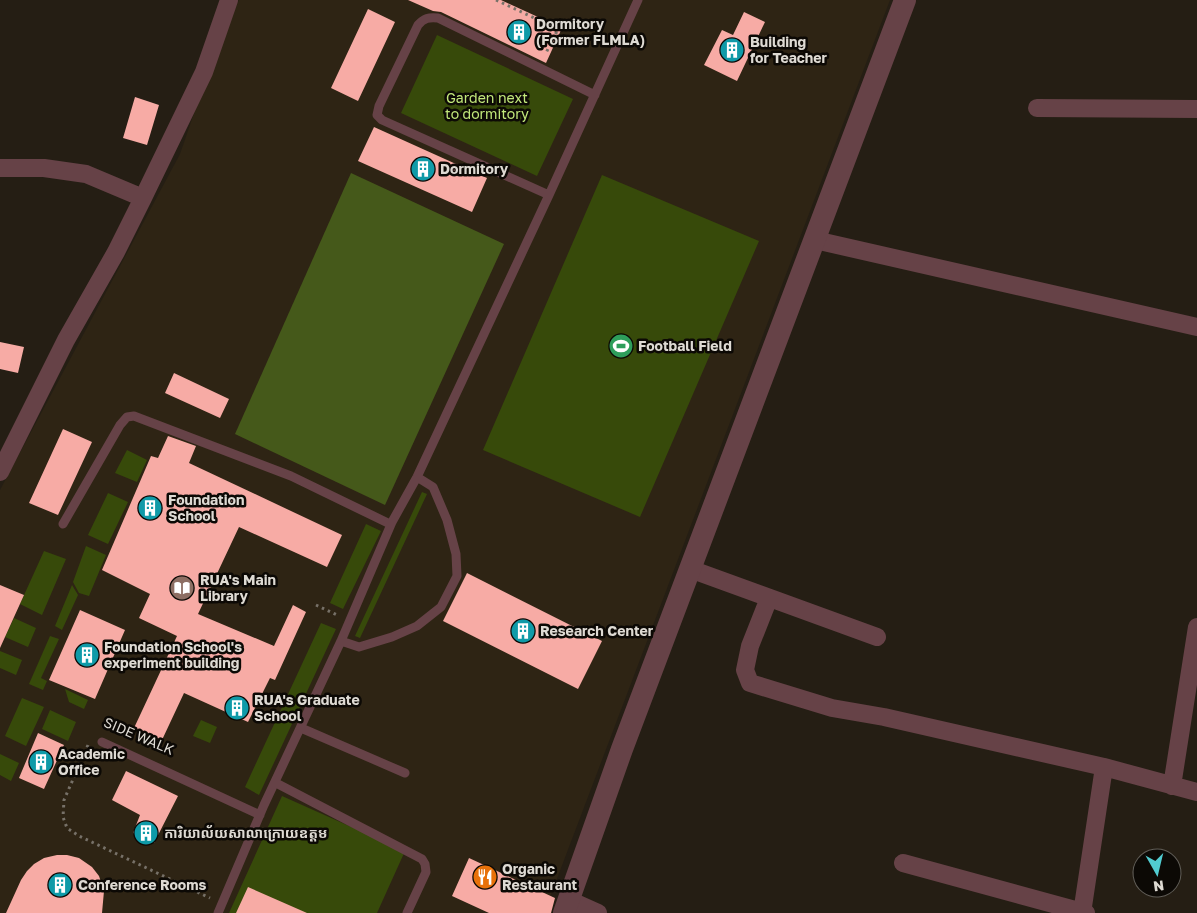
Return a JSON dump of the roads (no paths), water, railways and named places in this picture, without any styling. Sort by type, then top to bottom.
[{"type":"street","points":[[0,472],[66,340],[116,252],[204,72],[228,0]]},
{"type":"street","points":[[598,913],[566,907],[622,749],[905,0]]},
{"type":"street","points":[[1037,108],[1197,109]]},
{"type":"street","points":[[0,168],[44,168],[86,174],[143,198]]},
{"type":"street","points":[[815,240],[1197,327]]},
{"type":"street","points":[[690,569],[877,636]]},
{"type":"street","points":[[770,598],[750,646],[745,670],[750,683],[832,708],[884,717],[1104,767],[1197,792]]},
{"type":"street","points":[[1172,786],[1196,636]]},
{"type":"street","points":[[902,863],[1084,913],[1104,767]]},
{"type":"lane","points":[[218,913],[260,815],[342,641],[390,524],[417,477],[638,0]]},
{"type":"lane","points":[[549,195],[382,120],[377,115],[379,106],[418,25],[429,17],[438,18],[595,95]]},
{"type":"lane","points":[[63,524],[123,421],[127,417],[134,416],[292,476],[390,524]]},
{"type":"lane","points":[[342,641],[359,647],[392,637],[418,626],[441,607],[457,576],[456,554],[447,520],[433,487],[417,477]]},
{"type":"lane","points":[[301,728],[406,773]]},
{"type":"lane","points":[[102,742],[260,815]]},
{"type":"lane","points":[[276,783],[422,859],[426,872],[407,913]]},
{"type":"place","name":"Dormitory (Former FLMLA)","points":[[519,32]]},
{"type":"place","name":"Building for Teacher","points":[[732,50]]},
{"type":"place","name":"Dormitory","points":[[423,169]]},
{"type":"place","name":"Football Field","points":[[621,346]]},
{"type":"place","name":"Foundation School","points":[[150,508]]},
{"type":"place","name":"RUA's Main Library","points":[[182,588]]},
{"type":"place","name":"Research Center","points":[[523,631]]},
{"type":"place","name":"Foundation School's experiment building","points":[[87,655]]},
{"type":"place","name":"RUA's Graduate School","points":[[237,708]]},
{"type":"place","name":"Academic Office","points":[[41,762]]},
{"type":"place","name":"ការិយាល័យសាលាក្រោយឧត្តម","points":[[146,833]]},
{"type":"place","name":"Organic Restaurant","points":[[485,877]]},
{"type":"place","name":"Conference Rooms","points":[[60,885]]},
{"type":"park label","name":"Garden next to dormitory","points":[[487,106]]}]
